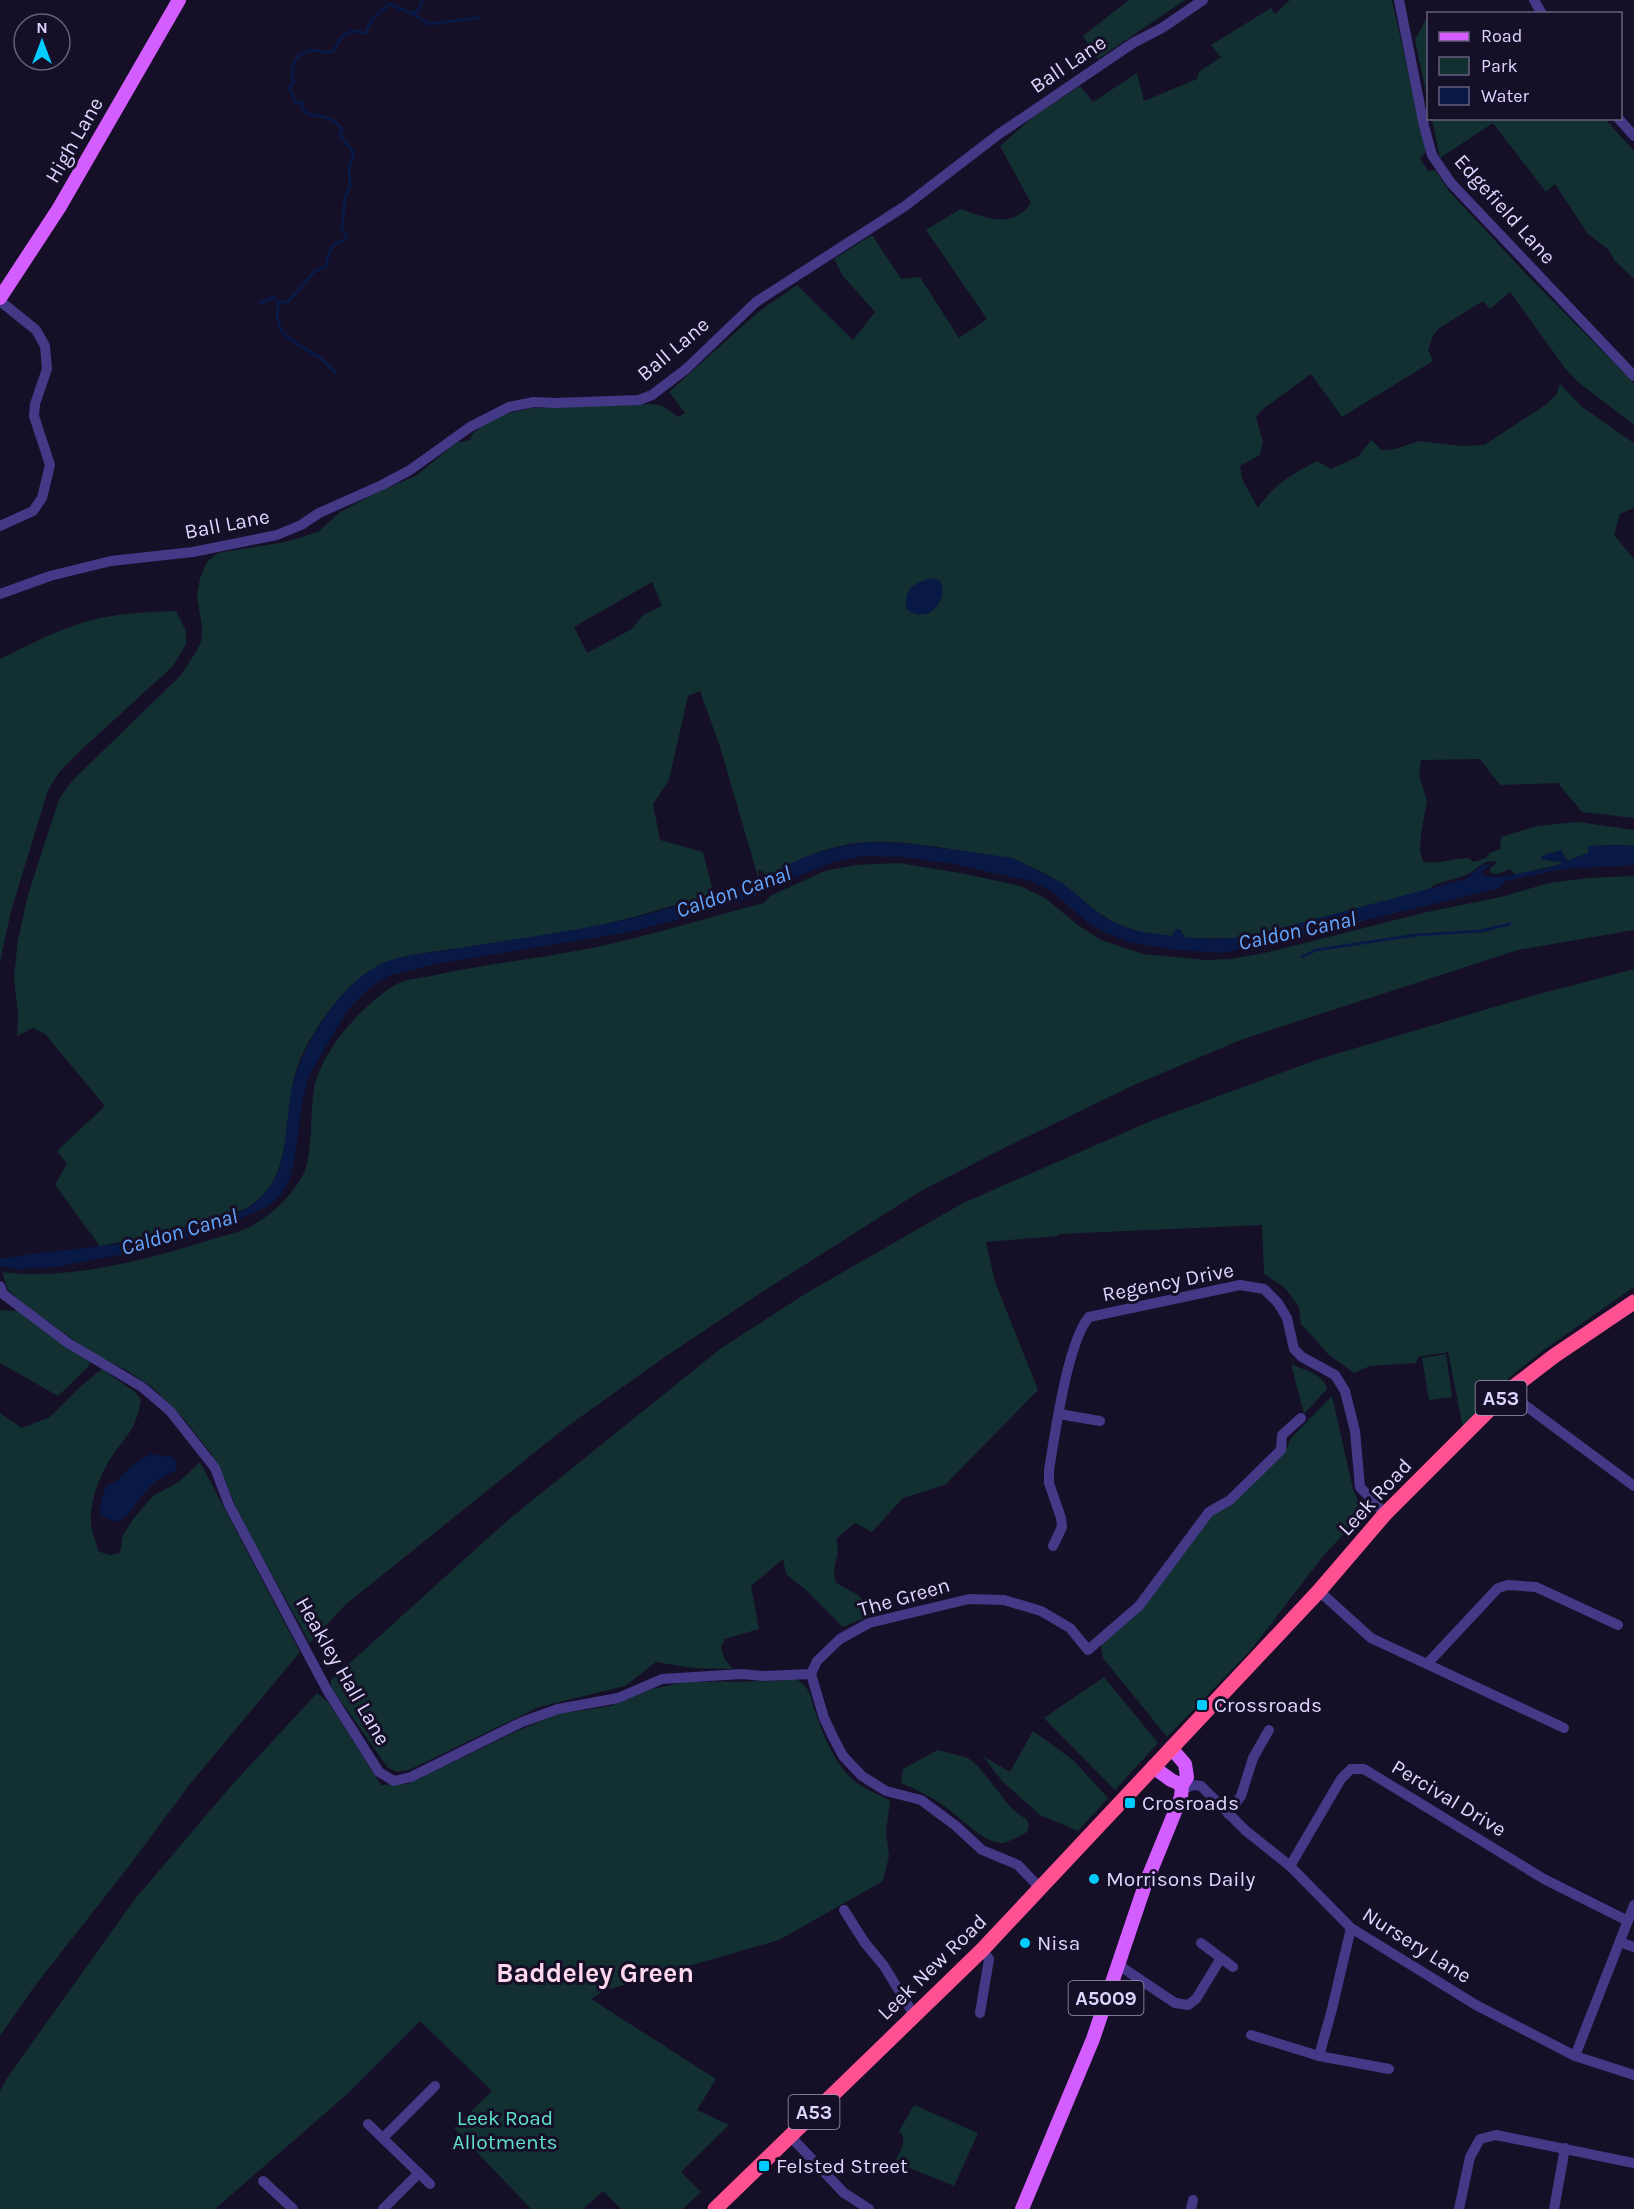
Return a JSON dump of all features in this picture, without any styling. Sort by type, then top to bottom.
[{"type":"highway","name":"Leek Road","points":[[1171,1748],[1319,1591],[1385,1514],[1507,1392],[1554,1356],[1634,1302]]},
{"type":"highway","name":"Leek New Road","points":[[715,2209],[982,1950],[1171,1748]]},
{"type":"main road","name":"High Lane","points":[[0,299],[59,208],[179,0]]},
{"type":"main road","name":"A5009","points":[[1022,2209],[1093,2039],[1145,1885],[1187,1777],[1185,1764],[1171,1748]]},
{"type":"main road","points":[[1153,1767],[1183,1787]]},
{"type":"street","name":"Ball Lane","points":[[0,594],[50,576],[111,561],[193,552],[277,535],[302,525],[330,508],[410,470],[470,426],[509,407],[534,402],[639,400],[651,395],[686,369],[756,302],[900,209],[999,134],[1203,0]]},
{"type":"street","name":"Edgefield Lane","points":[[1399,0],[1432,155],[1451,183],[1634,376]]},
{"type":"street","points":[[1620,120],[1634,136]]},
{"type":"street","points":[[0,299],[36,330],[45,346],[46,369],[34,416],[50,465],[42,498],[33,511],[0,526]]},
{"type":"street","name":"Regency Drive","points":[[1053,1546],[1062,1527],[1059,1510],[1049,1483],[1049,1470],[1066,1379],[1082,1326],[1089,1317],[1240,1285],[1264,1289],[1278,1303],[1287,1318],[1294,1349],[1302,1357],[1335,1374],[1345,1390],[1355,1431],[1360,1487],[1385,1514]]},
{"type":"street","name":"Heakley Hall Lane","points":[[0,1286],[3,1294],[68,1343],[142,1387],[170,1411],[215,1468],[229,1505],[327,1690],[379,1772],[394,1780],[411,1777],[522,1722],[558,1709],[618,1698],[662,1679],[742,1674],[763,1676],[811,1674]]},
{"type":"street","points":[[1507,1392],[1634,1486]]},
{"type":"street","points":[[1059,1414],[1100,1421]]},
{"type":"street","name":"The Green","points":[[811,1674],[817,1661],[840,1639],[869,1623],[969,1599],[1004,1600],[1041,1611],[1070,1628],[1089,1650],[1138,1606],[1209,1512],[1230,1500],[1281,1450],[1282,1435],[1301,1418]]},
{"type":"street","points":[[1427,1664],[1498,1588],[1508,1585],[1536,1587],[1618,1625]]},
{"type":"street","points":[[1319,1591],[1371,1638],[1564,1728]]},
{"type":"street","points":[[811,1674],[824,1718],[833,1737],[843,1756],[862,1776],[886,1791],[921,1800],[956,1826],[982,1850],[1018,1865],[1040,1888]]},
{"type":"street","points":[[1228,1814],[1240,1796],[1253,1758],[1269,1730]]},
{"type":"street","name":"Percival Drive","points":[[1290,1866],[1341,1779],[1351,1769],[1364,1769],[1544,1879],[1628,1922]]},
{"type":"street","name":"Nursery Lane","points":[[1183,1787],[1201,1786],[1245,1830],[1290,1866],[1351,1928],[1461,1997],[1575,2056],[1634,2075]]},
{"type":"street","points":[[1575,2056],[1634,1905]]},
{"type":"street","points":[[851,1913],[865,1943],[884,1966],[914,2015]]},
{"type":"street","points":[[1319,2056],[1351,1928]]},
{"type":"street","points":[[1620,1942],[1634,1947]]},
{"type":"street","points":[[1202,1943],[1233,1967]]},
{"type":"street","points":[[980,2013],[989,1959],[982,1950]]},
{"type":"street","points":[[1117,1964],[1175,2003],[1188,2005],[1196,1999],[1221,1958]]},
{"type":"street","points":[[1251,2036],[1319,2056],[1389,2069]]},
{"type":"street","points":[[383,2138],[435,2086]]},
{"type":"street","points":[[368,2124],[430,2184]]},
{"type":"street","points":[[1459,2209],[1470,2157],[1480,2139],[1496,2135],[1634,2163]]},
{"type":"street","points":[[790,2136],[844,2193],[869,2209]]},
{"type":"street","points":[[1554,2209],[1565,2148]]},
{"type":"street","points":[[383,2209],[419,2173]]},
{"type":"street","points":[[263,2181],[293,2209]]},
{"type":"green space","points":[[1129,0],[1185,0],[1098,59],[1083,36]]},
{"type":"green space","points":[[1290,0],[1392,0],[1426,152],[1420,158],[1428,171],[1435,170],[1449,191],[1529,277],[1634,383],[1634,425],[1578,382],[1565,368],[1510,292],[1490,309],[1483,301],[1438,329],[1428,350],[1433,361],[1342,417],[1311,374],[1263,409],[1256,417],[1263,442],[1260,455],[1240,466],[1242,479],[1258,508],[1277,486],[1291,476],[1317,461],[1331,469],[1359,456],[1371,440],[1382,450],[1395,449],[1419,441],[1461,446],[1484,445],[1544,406],[1556,395],[1560,384],[1582,407],[1634,443],[1634,508],[1620,514],[1614,535],[1634,559],[1634,818],[1582,812],[1558,783],[1500,785],[1480,759],[1421,760],[1419,775],[1427,801],[1421,833],[1420,851],[1423,862],[1468,858],[1474,862],[1500,849],[1501,837],[1537,826],[1578,822],[1634,830],[1634,846],[1589,846],[1588,853],[1567,861],[1566,857],[1544,860],[1561,862],[1561,864],[1516,875],[1510,869],[1497,874],[1491,873],[1490,869],[1497,862],[1488,861],[1468,874],[1431,887],[1429,898],[1235,938],[1178,938],[1136,931],[1112,921],[1054,879],[1022,863],[991,855],[914,844],[871,842],[844,845],[815,853],[788,865],[766,881],[764,872],[758,870],[759,880],[720,747],[700,691],[688,696],[669,780],[653,804],[660,840],[703,852],[714,895],[586,928],[408,956],[372,970],[342,995],[316,1029],[303,1053],[293,1085],[279,1169],[270,1186],[257,1201],[237,1212],[156,1235],[100,1246],[55,1185],[67,1164],[57,1151],[105,1106],[45,1034],[33,1028],[17,1036],[18,1015],[14,978],[18,940],[28,895],[59,799],[72,781],[180,676],[201,642],[202,627],[197,596],[200,578],[207,562],[218,553],[285,542],[318,532],[340,512],[417,475],[456,443],[470,440],[472,434],[495,416],[533,408],[653,404],[663,406],[678,417],[685,413],[669,392],[757,313],[797,285],[853,340],[875,312],[843,276],[834,259],[872,235],[901,279],[920,277],[959,338],[987,319],[926,230],[960,209],[998,220],[1015,217],[1031,203],[1000,146],[1034,116],[1080,86],[1093,102],[1137,73],[1144,101],[1197,79],[1199,72],[1221,57],[1211,45],[1271,8],[1275,14]],"holes":[[[652,582],[662,606],[643,615],[632,629],[587,653],[574,627]]]},
{"type":"green space","points":[[1427,20],[1427,97],[1415,40]]},
{"type":"green space","points":[[1432,120],[1606,120],[1634,151],[1634,279],[1615,261],[1608,249],[1588,234],[1555,184],[1546,192],[1493,123],[1440,158]]},
{"type":"green space","points":[[176,611],[186,631],[186,644],[173,666],[81,750],[60,771],[48,790],[11,911],[0,962],[0,659],[77,624],[121,615]]},
{"type":"green space","points":[[899,863],[1020,886],[1045,898],[1079,926],[1101,940],[1143,954],[1207,960],[1230,959],[1269,952],[1427,912],[1501,897],[1549,883],[1588,878],[1634,876],[1634,930],[1518,950],[1243,1039],[1134,1085],[921,1191],[765,1290],[565,1428],[345,1605],[310,1643],[240,1517],[212,1455],[184,1419],[152,1387],[126,1370],[93,1354],[8,1290],[2,1272],[27,1274],[81,1271],[136,1261],[238,1231],[269,1215],[288,1196],[307,1165],[314,1089],[325,1060],[345,1030],[369,1004],[399,983],[464,969],[615,943],[764,903],[770,896],[825,871],[855,865]]},
{"type":"green space","points":[[1634,969],[1634,1287],[1545,1349],[1511,1376],[1463,1428],[1448,1352],[1418,1357],[1416,1363],[1370,1366],[1354,1373],[1328,1354],[1301,1324],[1299,1307],[1285,1288],[1264,1274],[1262,1225],[1059,1234],[1058,1236],[986,1242],[995,1282],[1038,1390],[945,1485],[903,1498],[872,1532],[855,1523],[836,1539],[838,1551],[834,1571],[836,1583],[860,1596],[870,1616],[843,1627],[807,1591],[786,1574],[783,1559],[751,1586],[759,1629],[725,1639],[721,1647],[724,1658],[733,1669],[693,1668],[656,1662],[625,1686],[539,1707],[409,1770],[397,1772],[388,1768],[331,1687],[331,1680],[508,1520],[720,1349],[805,1294],[963,1203],[1151,1121],[1319,1059],[1528,997]]},
{"type":"green space","points":[[0,1310],[19,1311],[90,1362],[88,1367],[58,1396],[0,1363]]},
{"type":"green space","points":[[1446,1354],[1452,1397],[1429,1400],[1422,1358]]},
{"type":"green space","points":[[1291,1364],[1318,1376],[1327,1389],[1304,1414]]},
{"type":"green space","points":[[102,1369],[135,1392],[141,1400],[136,1420],[129,1434],[109,1461],[96,1491],[91,1523],[98,1551],[109,1555],[120,1553],[123,1535],[153,1496],[179,1482],[200,1462],[300,1652],[190,1784],[34,1987],[0,2036],[0,1413],[22,1428],[50,1417]]},
{"type":"green space","points":[[1332,1396],[1353,1489],[1362,1511],[1324,1555],[1250,1651],[1167,1737],[1103,1658],[1101,1647],[1103,1640],[1211,1515],[1283,1455],[1291,1438]]},
{"type":"green space","points":[[1104,1677],[1158,1743],[1115,1790],[1044,1718]]},
{"type":"green space","name":"Leek Road Allotments","points":[[796,1679],[808,1691],[826,1739],[844,1771],[859,1784],[890,1800],[886,1832],[889,1856],[883,1881],[779,1940],[603,1991],[591,1999],[716,2079],[697,2110],[729,2125],[681,2172],[701,2192],[683,2209],[621,2209],[603,2191],[583,2209],[531,2209],[454,2128],[492,2091],[420,2021],[345,2096],[215,2209],[0,2209],[0,2091],[9,2075],[135,1899],[231,1786],[317,1693],[328,1702],[381,1785],[408,1784],[517,1731],[558,1714],[610,1706],[652,1689],[685,1682]]},
{"type":"green space","points":[[1033,1731],[1073,1760],[1108,1798],[1078,1831],[1040,1815],[1002,1781],[983,1756],[1010,1772]]},
{"type":"green space","points":[[938,1750],[968,1758],[978,1766],[1012,1809],[1027,1820],[1029,1826],[1027,1832],[1007,1842],[994,1842],[936,1801],[901,1783],[903,1769]]},
{"type":"green space","points":[[914,2105],[978,2133],[954,2186],[895,2162],[903,2142],[899,2131]]},
{"type":"water","points":[[932,578],[940,580],[942,588],[942,596],[935,609],[922,615],[906,609],[907,596],[911,588],[919,582]]},
{"type":"water","name":"Caldon Canal","points":[[869,842],[912,844],[1013,858],[1064,884],[1103,917],[1122,926],[1137,931],[1172,936],[1176,929],[1180,929],[1185,937],[1203,939],[1255,935],[1466,879],[1483,865],[1492,864],[1482,871],[1482,876],[1500,877],[1553,867],[1561,862],[1541,859],[1541,856],[1561,850],[1567,861],[1588,853],[1589,846],[1634,846],[1634,865],[1562,869],[1505,881],[1499,888],[1221,953],[1132,943],[1106,933],[1087,922],[1050,890],[1030,881],[954,864],[904,857],[863,856],[836,861],[781,883],[768,885],[766,881],[789,865],[814,854]]},
{"type":"water","name":"Caldon Canal","points":[[762,884],[764,888],[755,896],[630,932],[435,964],[391,975],[376,983],[347,1011],[309,1075],[289,1181],[281,1194],[268,1206],[228,1224],[145,1250],[55,1267],[17,1269],[0,1266],[0,1259],[115,1244],[156,1235],[235,1214],[261,1198],[272,1185],[279,1170],[293,1084],[305,1052],[335,1004],[360,978],[374,968],[390,960],[409,956],[606,924]]},
{"type":"water","points":[[150,1454],[173,1457],[176,1470],[151,1486],[122,1519],[117,1522],[102,1516],[100,1507],[105,1487],[118,1480],[132,1466]]},
{"type":"waterway","points":[[413,14],[420,8],[422,0]]},
{"type":"waterway","points":[[260,303],[274,297],[279,302],[288,302],[314,272],[325,267],[333,247],[344,241],[347,235],[342,230],[345,198],[350,187],[349,165],[353,152],[340,135],[342,129],[335,122],[308,114],[302,108],[302,102],[296,103],[289,87],[294,82],[292,73],[296,59],[312,50],[334,51],[339,40],[350,32],[366,33],[372,21],[389,4],[429,24],[478,18]]},
{"type":"waterway","points":[[279,302],[278,323],[287,337],[321,359],[336,373]]},
{"type":"waterway","name":"Caldon Canal","points":[[1302,957],[1316,950],[1416,935],[1481,931],[1510,924]]},
{"type":"place","name":"Crossroads","points":[[1202,1705]]},
{"type":"place","name":"Crosroads","points":[[1130,1803]]},
{"type":"place","name":"Morrisons Daily","points":[[1094,1879]]},
{"type":"place","name":"Nisa","points":[[1025,1943]]},
{"type":"place","name":"Felsted Street","points":[[764,2166]]},
{"type":"district","name":"Baddeley Green","points":[[595,1973]]}]
